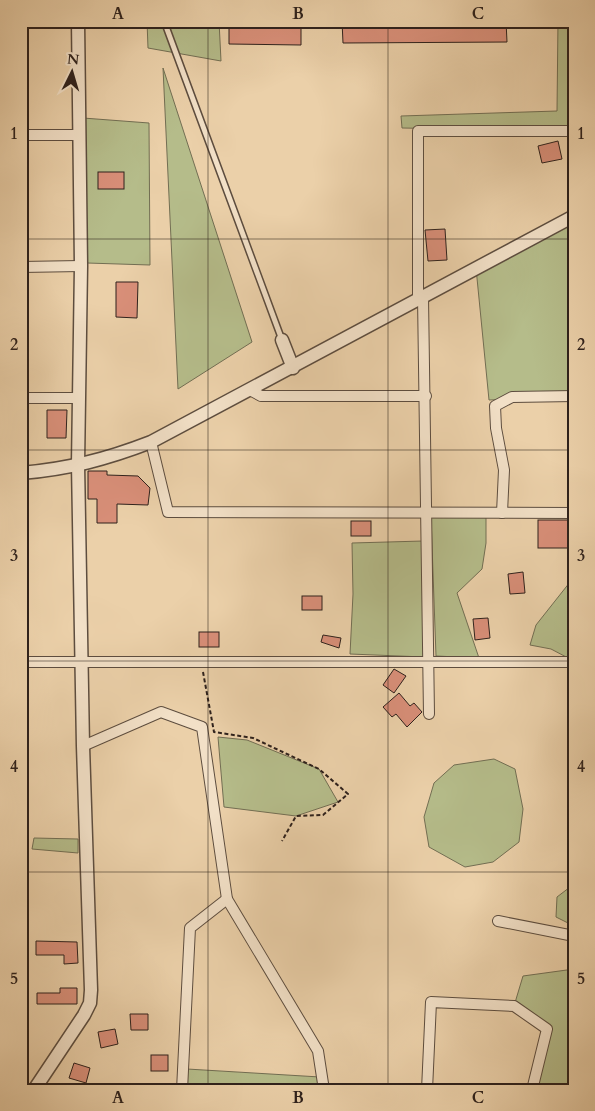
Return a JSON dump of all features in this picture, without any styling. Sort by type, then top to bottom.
[{"type":"street","points":[[34,1090],[76,1027],[90,1002],[78,464],[80,266],[78,21]]},
{"type":"street","points":[[429,714],[426,396],[421,298],[418,131],[574,131]]},
{"type":"street","points":[[21,135],[79,135]]},
{"type":"street","points":[[21,473],[60,469],[106,459],[151,442],[293,368],[574,216]]},
{"type":"street","points":[[21,267],[80,266]]},
{"type":"street","points":[[282,340],[293,368]]},
{"type":"street","points":[[250,390],[261,396],[426,396]]},
{"type":"street","points":[[502,513],[504,470],[496,428],[496,406],[512,397],[574,396]]},
{"type":"street","points":[[21,398],[79,398]]},
{"type":"street","points":[[151,442],[168,512],[574,513]]},
{"type":"street","points":[[21,662],[574,662]]},
{"type":"street","points":[[83,746],[160,712],[202,727],[227,898],[318,1051],[324,1090]]},
{"type":"street","points":[[182,1090],[190,928],[227,898]]},
{"type":"street","points":[[498,921],[574,936]]},
{"type":"street","points":[[427,1090],[431,1002],[514,1006],[547,1029],[532,1090]]},
{"type":"lane","points":[[164,21],[282,340]]},
{"type":"path","points":[[201,662],[214,732],[253,738],[303,761],[319,769],[348,794],[324,815],[296,816],[282,841]]},
{"type":"green space","points":[[147,21],[219,21],[221,61],[148,48]]},
{"type":"green space","points":[[558,21],[574,21],[574,131],[402,128],[401,116],[557,111]]},
{"type":"green space","points":[[163,68],[252,342],[178,389]]},
{"type":"green space","points":[[83,118],[149,123],[150,265],[87,263]]},
{"type":"green space","points":[[574,218],[574,397],[489,400],[476,268]]},
{"type":"green space","points":[[486,513],[486,543],[482,569],[457,593],[479,658],[436,656],[431,517]]},
{"type":"green space","points":[[423,541],[424,657],[350,654],[353,594],[352,543]]},
{"type":"green space","points":[[574,577],[574,655],[570,659],[551,649],[530,645],[536,625]]},
{"type":"green space","points":[[218,737],[247,740],[319,769],[338,802],[296,816],[224,807]]},
{"type":"green space","points":[[494,759],[515,769],[523,809],[519,842],[493,862],[465,867],[429,847],[424,817],[434,783],[454,765]]},
{"type":"green space","points":[[34,838],[78,839],[78,853],[32,849]]},
{"type":"green space","points":[[574,884],[574,926],[556,917],[557,897]]},
{"type":"green space","points":[[574,969],[574,1090],[536,1090],[547,1029],[514,1006],[523,976]]},
{"type":"green space","points":[[187,1069],[320,1077],[323,1090],[187,1090]]},
{"type":"building","points":[[229,21],[301,21],[301,45],[229,44]]},
{"type":"building","points":[[342,21],[506,21],[507,42],[343,43]]},
{"type":"building","points":[[558,141],[562,159],[542,163],[538,146]]},
{"type":"building","points":[[98,172],[124,172],[124,189],[98,189]]},
{"type":"building","points":[[445,229],[447,260],[428,261],[425,230]]},
{"type":"building","points":[[116,282],[138,282],[137,318],[116,317]]},
{"type":"building","points":[[47,410],[67,410],[66,438],[47,438]]},
{"type":"building","points":[[88,471],[107,471],[107,475],[138,476],[150,488],[148,505],[117,504],[117,523],[97,523],[97,499],[88,499]]},
{"type":"building","points":[[538,520],[574,520],[574,548],[538,548]]},
{"type":"building","points":[[351,521],[371,521],[371,536],[351,536]]},
{"type":"building","points":[[523,572],[525,593],[510,594],[508,574]]},
{"type":"building","points":[[302,596],[322,596],[322,610],[302,610]]},
{"type":"building","points":[[488,618],[490,638],[475,640],[473,619]]},
{"type":"building","points":[[199,632],[219,632],[219,647],[199,647]]},
{"type":"building","points":[[323,635],[341,638],[339,648],[321,642]]},
{"type":"building","points":[[394,669],[406,676],[394,693],[383,685]]},
{"type":"building","points":[[399,693],[410,706],[414,703],[422,712],[407,727],[396,714],[392,717],[383,707]]},
{"type":"building","points":[[36,941],[77,942],[78,963],[64,964],[64,955],[36,955]]},
{"type":"building","points":[[60,988],[77,988],[77,1004],[37,1004],[37,993],[60,993]]},
{"type":"building","points":[[130,1014],[148,1014],[148,1030],[131,1030]]},
{"type":"building","points":[[115,1029],[118,1044],[101,1048],[98,1032]]},
{"type":"building","points":[[151,1055],[168,1055],[168,1071],[151,1071]]},
{"type":"building","points":[[74,1063],[90,1068],[86,1083],[69,1078]]}]
